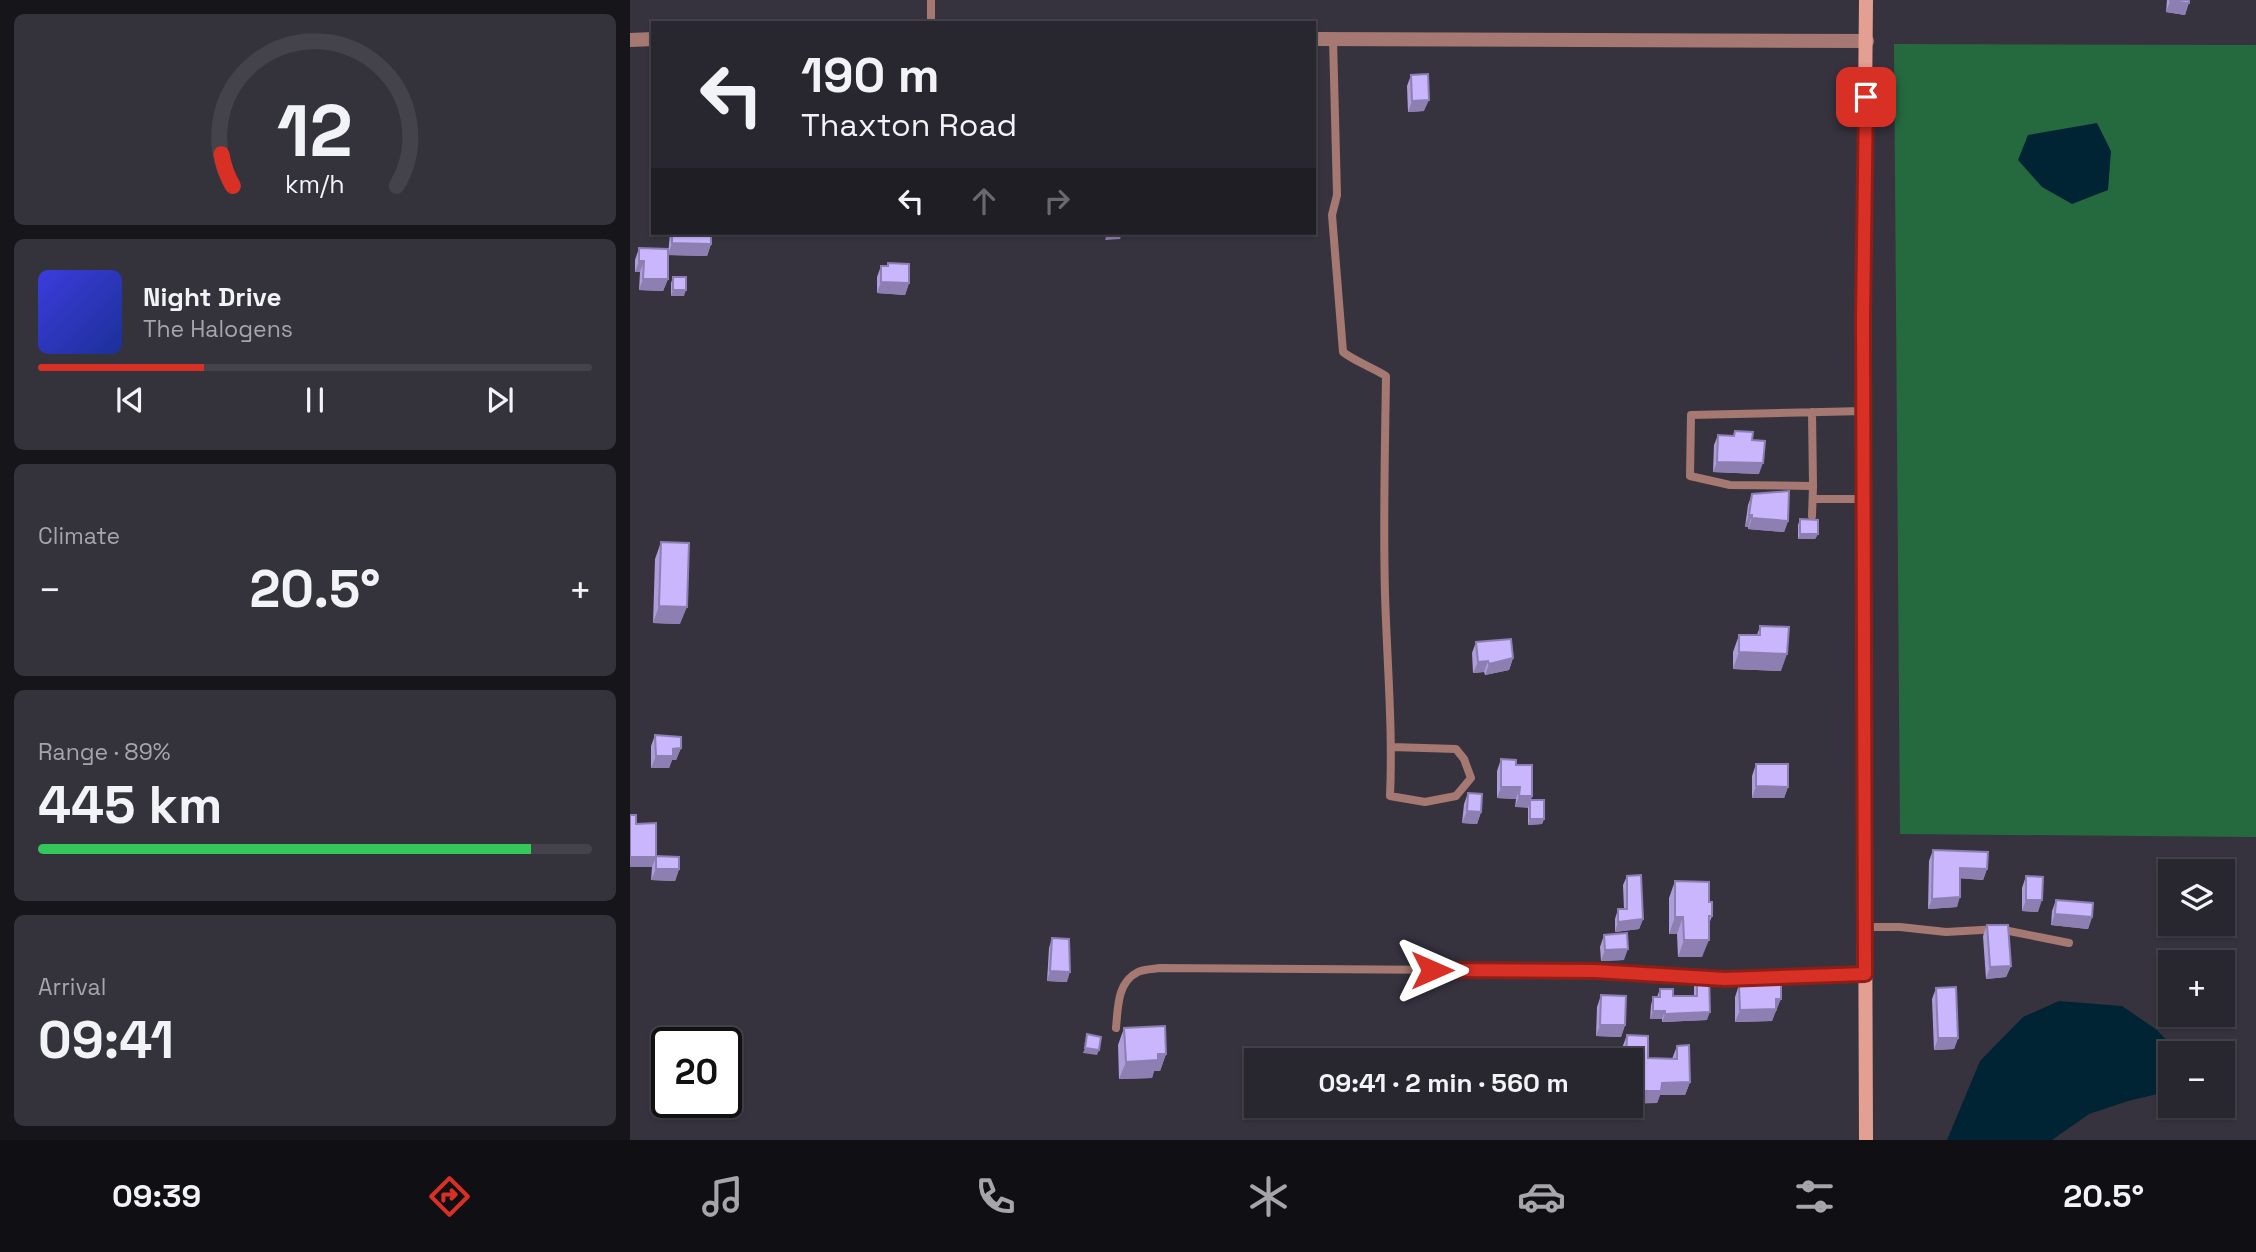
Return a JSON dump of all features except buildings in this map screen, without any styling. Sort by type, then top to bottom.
[{"type":"street","points":[[1866,0],[1866,1140]]},
{"type":"street","points":[[1316,39],[1867,41]]},
{"type":"street","points":[[630,40],[651,40]]},
{"type":"lane","points":[[931,0],[931,21]]},
{"type":"lane","points":[[1333,39],[1337,195],[1332,215],[1342,352],[1386,376],[1384,553],[1388,705],[1392,747],[1390,796],[1425,802],[1457,796],[1471,778],[1457,749],[1392,747]]},
{"type":"lane","points":[[1813,486],[1730,485],[1690,476],[1691,415],[1864,411]]},
{"type":"lane","points":[[1812,412],[1812,516]]},
{"type":"lane","points":[[1813,499],[1864,499]]},
{"type":"lane","points":[[1865,927],[1900,927],[1946,932],[1999,929],[2069,943]]},
{"type":"lane","points":[[1116,1028],[1124,984],[1138,972],[1160,968],[1595,971],[1725,979],[1865,974]]},
{"type":"green space","points":[[1894,44],[2256,45],[2256,837],[1900,834]]},
{"type":"water","points":[[2097,123],[2111,151],[2108,190],[2072,204],[2042,187],[2018,160],[2028,135]]},
{"type":"water","points":[[2059,1001],[2122,1006],[2157,1030],[2168,1041],[2158,1041],[2158,1094],[2089,1114],[2052,1140],[1947,1140],[1980,1061],[2023,1017]]},
{"type":"route","points":[[1432,970],[1595,971],[1725,979],[1865,974],[1863,319],[1866,97]]}]
